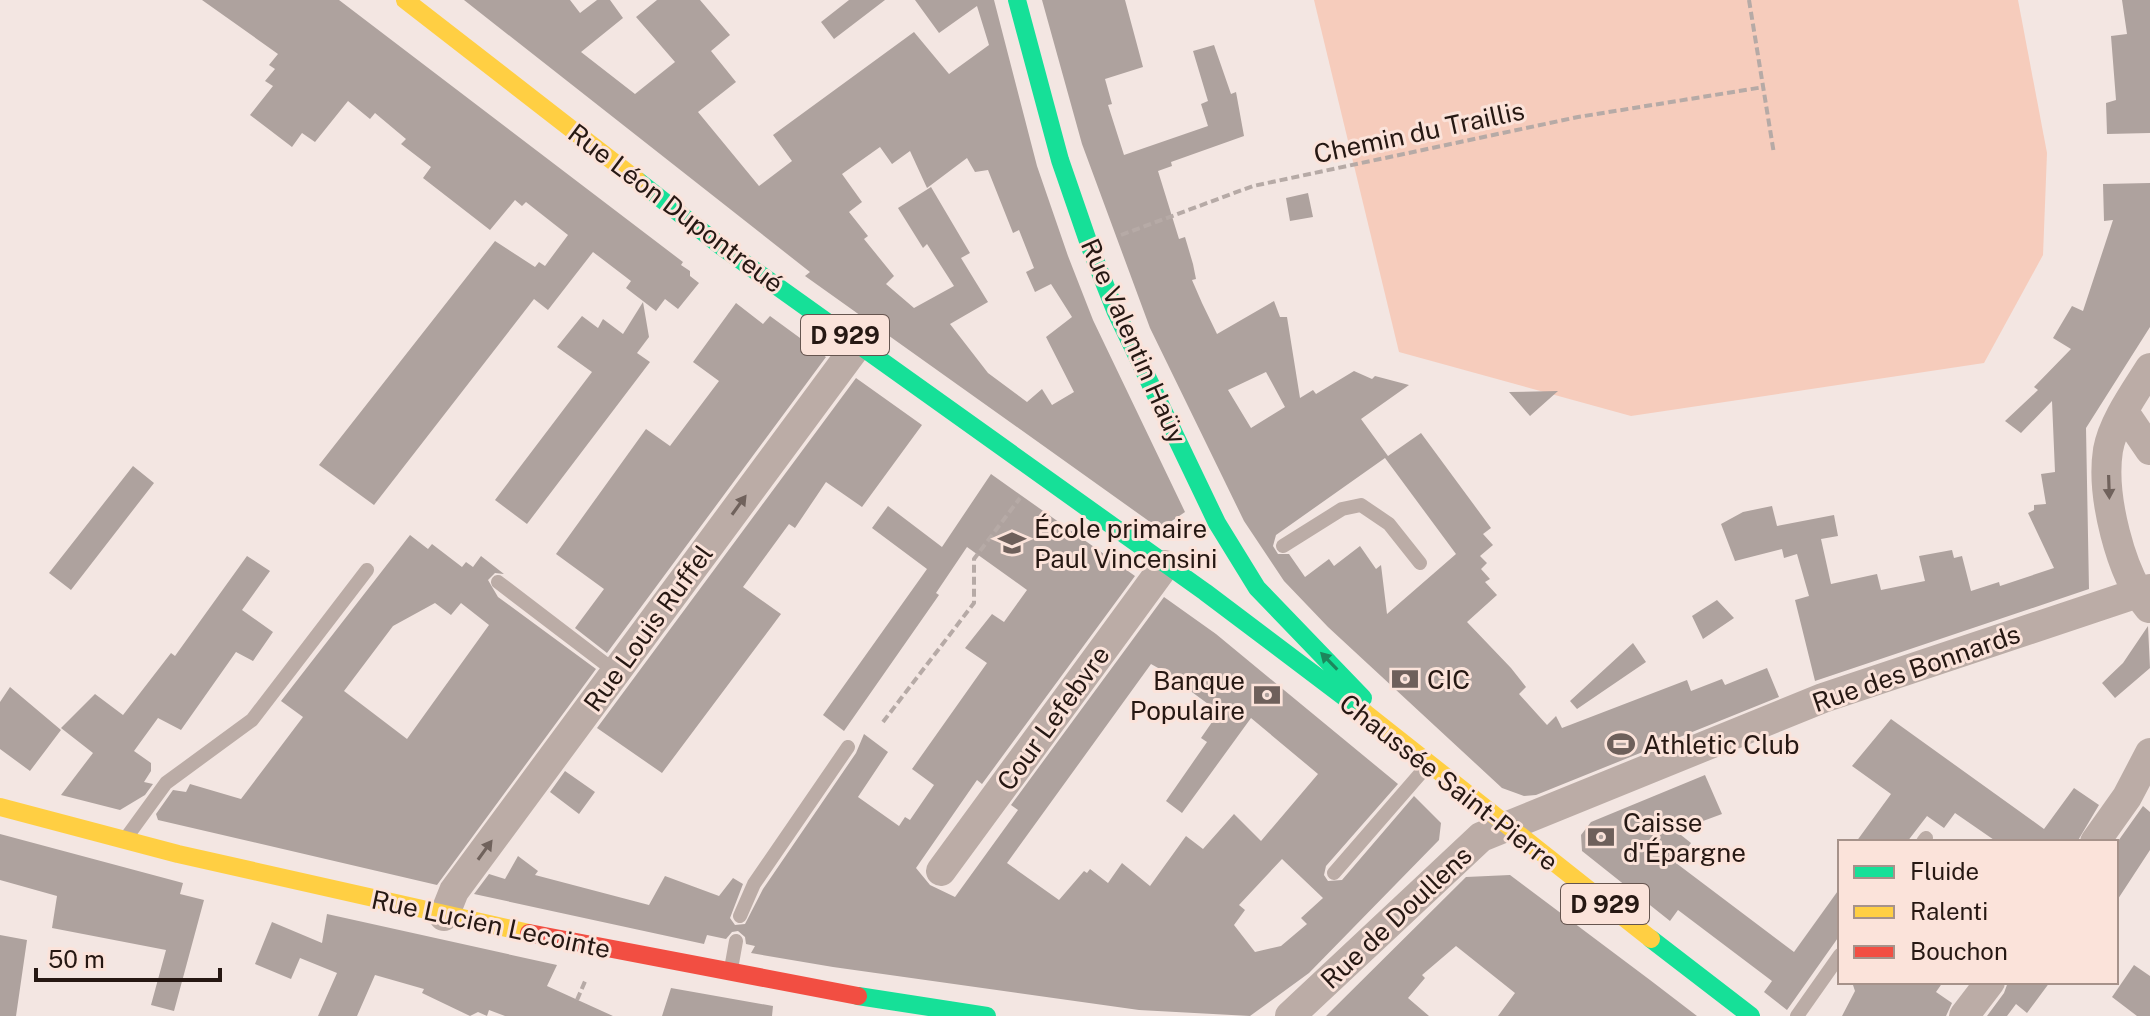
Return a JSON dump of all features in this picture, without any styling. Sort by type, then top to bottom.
[{"type":"street","name":"Rue Léon Dupontreué","points":[[405,0],[722,247],[1038,474],[1181,569]]},
{"type":"street","name":"Rue Valentin Haüy","points":[[1017,0],[1060,160],[1090,247],[1115,310],[1217,523]]},
{"type":"street","name":"Rue Louis Ruffel","points":[[444,916],[454,891],[858,344]]},
{"type":"street","points":[[2146,597],[2120,553],[2110,502],[2108,450],[2124,412],[2150,368]]},
{"type":"street","points":[[2124,412],[2150,450]]},
{"type":"street","points":[[1208,548],[1217,523]]},
{"type":"street","name":"D 929","points":[[1217,523],[1228,566],[1254,572],[1281,615],[1355,688],[1379,721]]},
{"type":"street","points":[[1205,592],[1228,566]]},
{"type":"street","name":"Chaussée Saint-Pierre","points":[[1181,569],[1205,592],[1349,703],[1379,721],[1506,825],[1751,1016]]},
{"type":"street","name":"Cour Lefebvre","points":[[941,871],[1181,569]]},
{"type":"street","name":"Rue des Bonnards","points":[[1506,825],[1823,698],[2146,597]]},
{"type":"street","points":[[2102,831],[2127,797],[2150,753]]},
{"type":"street","name":"Rue Lucien Lecointe","points":[[0,807],[124,841],[444,916],[730,974],[987,1016]]},
{"type":"street","name":"Rue de Doullens","points":[[1290,1016],[1481,837],[1506,825]]},
{"type":"street","points":[[1964,1016],[1988,984]]},
{"type":"lane","points":[[1283,546],[1342,509],[1361,505],[1389,524],[1420,563]]},
{"type":"lane","points":[[124,841],[166,783],[252,720],[367,570]]},
{"type":"lane","points":[[498,582],[616,672]]},
{"type":"lane","points":[[740,916],[754,884],[848,747]]},
{"type":"lane","points":[[1334,873],[1430,763]]},
{"type":"lane","points":[[730,974],[736,941]]},
{"type":"lane","points":[[1797,1016],[1838,958]]},
{"type":"path","points":[[1749,0],[1774,154]]},
{"type":"path","name":"Chemin du Traillis","points":[[1090,247],[1253,186],[1578,117],[1764,87]]},
{"type":"path","points":[[883,722],[974,603],[974,559],[1038,474]]},
{"type":"shaded area","points":[[1314,0],[2018,0],[2047,153],[2043,255],[1984,363],[1631,416],[1399,352]]},
{"type":"building","points":[[202,0],[339,0],[683,262],[681,265],[699,283],[678,309],[665,299],[656,311],[626,288],[631,281],[593,252],[548,310],[534,299],[374,505],[319,465],[495,241],[535,267],[539,262],[545,266],[568,235],[526,202],[522,206],[515,200],[490,230],[423,178],[431,167],[401,144],[406,139],[375,113],[370,119],[348,101],[315,142],[302,133],[292,147],[250,115],[273,86],[265,81],[275,69],[269,65],[278,54]]},
{"type":"building","points":[[464,0],[570,0],[580,13],[597,0],[610,0],[623,18],[581,52],[635,94],[675,62],[636,17],[657,0],[700,0],[730,35],[711,51],[736,82],[698,112],[759,186],[792,161],[773,135],[914,32],[949,74],[989,45],[977,6],[939,33],[915,0],[994,0],[1037,166],[1068,256],[1093,320],[1185,512],[1160,529],[805,276],[810,272]],"holes":[[[880,147],[892,164],[910,151],[927,188],[967,158],[975,172],[988,170],[1013,233],[1019,230],[1034,268],[1026,272],[1035,292],[1051,284],[1072,317],[1046,337],[1074,392],[1052,405],[1042,389],[1027,402],[988,373],[950,324],[988,302],[961,258],[970,253],[931,187],[898,208],[923,248],[927,244],[954,286],[914,308],[886,284],[894,276],[864,239],[868,236],[849,212],[862,202],[842,174]]]},
{"type":"building","points":[[849,0],[885,0],[834,39],[821,22]]},
{"type":"building","points":[[1042,0],[1125,0],[1143,67],[1105,79],[1112,104],[1108,105],[1124,155],[1208,126],[1201,104],[1208,101],[1193,51],[1214,45],[1231,94],[1236,92],[1244,136],[1171,162],[1172,166],[1158,171],[1179,239],[1185,237],[1196,279],[1192,280],[1217,334],[1274,301],[1280,317],[1287,317],[1300,398],[1313,390],[1316,394],[1354,371],[1372,379],[1375,376],[1409,385],[1361,419],[1388,456],[1421,433],[1491,528],[1483,534],[1493,545],[1480,556],[1487,563],[1481,569],[1490,579],[1485,582],[1497,595],[1467,622],[1526,687],[1519,694],[1547,725],[1556,716],[1562,728],[1687,680],[1691,691],[1722,679],[1725,685],[1767,668],[1779,697],[1536,795],[1524,796],[1502,788],[1328,627],[1284,581],[1244,521],[1150,328],[1082,144]],"holes":[[[1266,372],[1285,407],[1251,428],[1228,390]],[[1385,458],[1456,554],[1387,614],[1381,565],[1376,569],[1360,546],[1334,566],[1329,559],[1305,577],[1289,554],[1278,554],[1273,546],[1276,535]]]},
{"type":"building","points":[[2122,0],[2150,0],[2150,133],[2107,134],[2106,103],[2116,100],[2111,36],[2127,34]]},
{"type":"building","points":[[2150,183],[2150,327],[2086,428],[2089,589],[1815,681],[1795,600],[1809,596],[1797,554],[1784,558],[1782,549],[1735,561],[1721,524],[1743,512],[1772,506],[1777,526],[1834,515],[1838,536],[1821,539],[1831,584],[1877,574],[1881,590],[1925,581],[1919,556],[1952,550],[1954,558],[1962,556],[1971,591],[1999,582],[2000,586],[2054,568],[2028,513],[2034,510],[2034,505],[2046,504],[2041,474],[2055,472],[2052,401],[2021,433],[2005,421],[2038,390],[2034,387],[2071,349],[2053,338],[2072,306],[2083,311],[2113,220],[2104,221],[2103,184]]},
{"type":"building","points":[[1308,193],[1313,217],[1290,221],[1286,198]]},
{"type":"building","points":[[643,302],[649,337],[637,353],[650,362],[527,524],[495,500],[592,372],[557,347],[582,316],[598,328],[603,319],[623,334]]},
{"type":"building","points":[[736,303],[763,324],[770,316],[826,357],[607,653],[575,628],[604,589],[556,554],[646,429],[670,446],[719,381],[693,362]]},
{"type":"building","points":[[856,378],[922,425],[862,507],[826,482],[795,528],[789,524],[743,587],[781,614],[662,773],[597,728]]},
{"type":"building","points":[[1558,391],[1530,416],[1509,392]]},
{"type":"building","points":[[133,466],[154,483],[71,590],[49,573]]},
{"type":"building","points":[[991,474],[1135,576],[982,784],[977,780],[916,868],[930,885],[955,897],[1018,810],[1011,805],[1164,597],[1216,634],[1398,784],[1326,866],[1324,875],[1328,881],[1342,880],[1414,796],[1441,823],[1439,840],[1309,973],[1250,1016],[1139,1010],[833,967],[751,953],[755,946],[746,944],[745,937],[738,931],[732,932],[726,939],[707,935],[704,944],[474,894],[489,874],[505,879],[518,856],[538,871],[535,875],[649,905],[665,876],[719,896],[733,878],[743,884],[730,918],[735,925],[745,924],[763,889],[856,753],[864,734],[888,752],[858,797],[899,826],[905,817],[910,820],[934,785],[912,769],[987,663],[965,648],[992,614],[1004,622],[1027,590],[967,547],[936,593],[939,595],[844,731],[823,715],[927,569],[872,528],[888,506],[942,547]],"holes":[[[1151,664],[1183,682],[1181,684],[1219,712],[1201,738],[1207,742],[1166,801],[1182,813],[1251,718],[1318,774],[1261,841],[1234,814],[1203,849],[1186,836],[1150,886],[1122,863],[1108,883],[1090,869],[1087,873],[1084,871],[1059,900],[1007,863]],[[1282,859],[1323,898],[1301,918],[1307,924],[1281,946],[1255,952],[1234,925],[1245,910],[1239,905]]]},
{"type":"building","points":[[410,535],[428,549],[432,544],[462,567],[466,562],[473,567],[481,556],[504,574],[495,573],[488,580],[498,597],[596,669],[437,885],[158,820],[156,814],[173,790],[186,792],[190,784],[241,799],[303,717],[281,701]],"holes":[[[435,603],[451,615],[461,603],[489,625],[407,739],[344,691],[393,626]]]},
{"type":"building","points":[[247,556],[270,571],[242,610],[273,632],[253,661],[236,652],[181,730],[158,718],[134,751],[151,763],[151,771],[144,782],[153,784],[145,795],[120,810],[61,795],[93,753],[61,728],[95,694],[123,715],[171,653],[175,656]]},
{"type":"building","points":[[1717,600],[1734,618],[1703,639],[1692,616]]},
{"type":"building","points":[[2148,626],[2150,668],[2115,698],[2102,683],[2123,663]]},
{"type":"building","points":[[1633,643],[1646,662],[1577,709],[1570,701]]},
{"type":"building","points":[[10,687],[61,730],[30,771],[0,749],[0,702]]},
{"type":"building","points":[[1891,719],[2044,829],[2074,788],[2099,805],[2078,840],[1994,840],[1955,813],[1944,828],[1927,816],[1909,840],[1857,840],[1891,794],[1852,766]]},
{"type":"building","points":[[565,771],[595,792],[579,814],[550,792]]},
{"type":"building","points":[[1705,775],[1722,814],[1676,831],[1691,843],[1676,863],[1794,952],[1838,891],[1838,938],[1787,1010],[1764,992],[1772,981],[1678,910],[1670,921],[1582,851],[1581,835],[1591,822]]},
{"type":"building","points":[[2143,806],[2150,812],[2150,850],[2118,899],[2118,841]]},
{"type":"building","points":[[0,834],[183,883],[180,894],[204,900],[174,1011],[151,1005],[166,950],[52,928],[57,896],[0,880]]},
{"type":"building","points":[[1510,875],[1697,1016],[1498,1016],[1515,993],[1456,946],[1422,975],[1425,978],[1408,998],[1429,1016],[1326,1016],[1466,877]]},
{"type":"building","points":[[327,914],[557,965],[547,986],[613,1016],[505,1016],[489,1010],[487,1016],[478,1012],[470,1016],[422,993],[424,989],[375,975],[357,1016],[318,1016],[337,973],[300,958],[291,979],[255,964],[272,922],[322,943]]},
{"type":"building","points":[[0,935],[27,940],[16,1016],[0,1016]]},
{"type":"building","points":[[2134,965],[2150,976],[2150,1016],[2137,1016],[2112,997]]},
{"type":"building","points":[[1853,984],[1942,984],[1936,992],[1952,1003],[1946,1016],[1842,1016],[1855,991]]},
{"type":"building","points":[[2007,984],[2049,984],[2027,1013],[2016,1004],[2007,1016],[1987,1016]]},
{"type":"building","points":[[671,988],[773,1006],[772,1016],[662,1016]]},
{"type":"traffic: fast","points":[[1017,0],[1060,160],[1090,247],[1115,310],[1217,523],[1257,588],[1363,698]]},
{"type":"traffic: fast","points":[[637,180],[722,247],[1205,592],[1364,712]]},
{"type":"traffic: fast","points":[[1651,939],[1751,1016]]},
{"type":"traffic: fast","points":[[858,996],[987,1016]]},
{"type":"traffic: slow","points":[[405,0],[637,180]]},
{"type":"traffic: slow","points":[[1364,712],[1651,939]]},
{"type":"traffic: slow","points":[[0,807],[178,854],[529,933]]},
{"type":"traffic: jam","points":[[529,933],[858,996]]},
{"type":"place","name":"École primaire Paul Vincensini","points":[[1012,543]]},
{"type":"place","name":"CIC","points":[[1405,679]]},
{"type":"place","name":"Banque Populaire","points":[[1267,695]]},
{"type":"place","name":"Athletic Club","points":[[1621,744]]},
{"type":"place","name":"Caisse d'Épargne","points":[[1601,837]]}]
